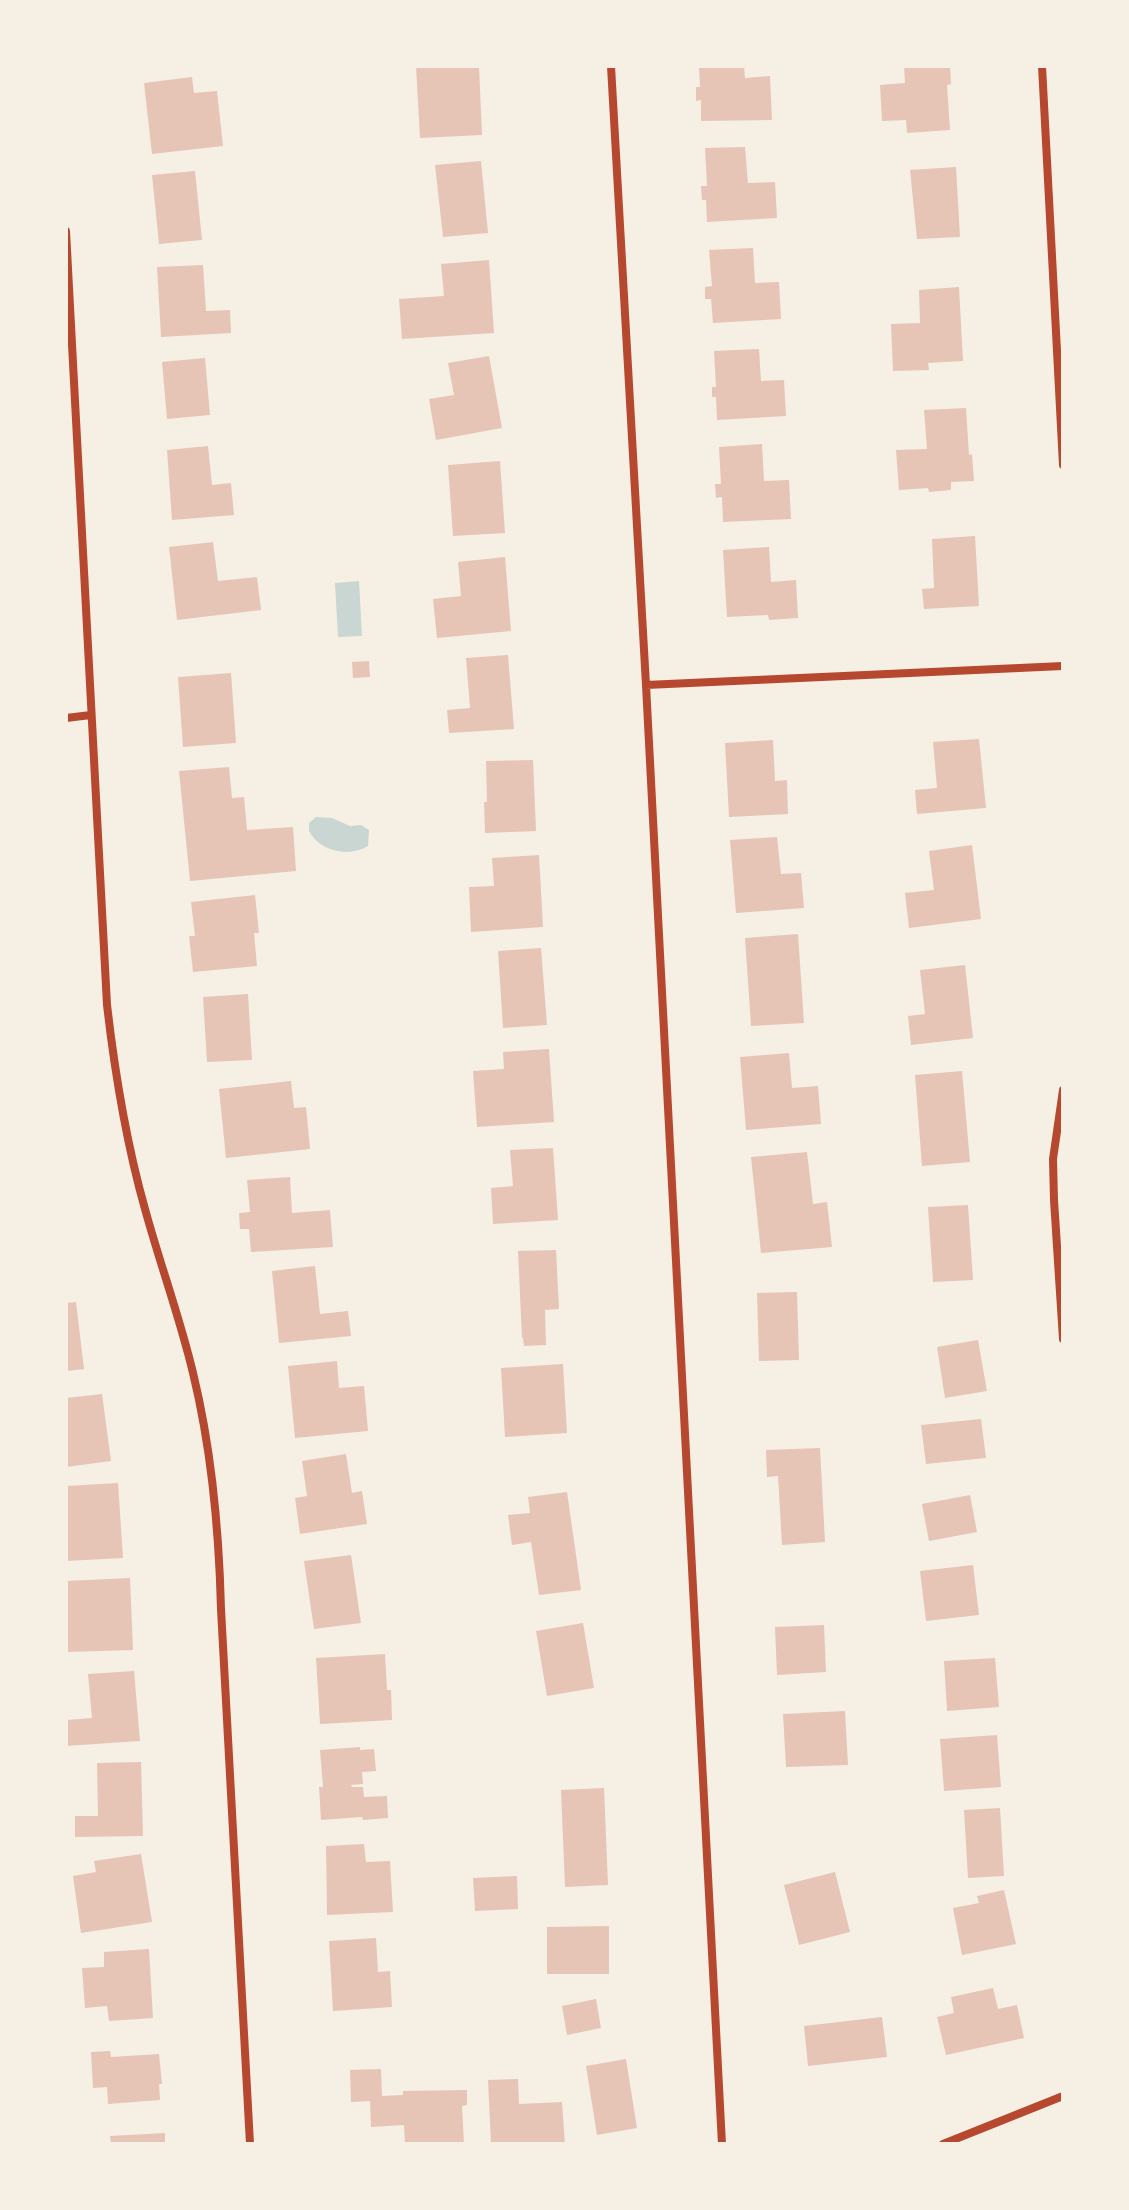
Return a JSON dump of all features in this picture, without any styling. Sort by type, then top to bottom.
[{"type":"street","points":[[611,66],[722,2144]]},
{"type":"street","points":[[1042,66],[1063,465]]},
{"type":"street","points":[[66,231],[107,1005],[127,1139],[144,1209],[193,1371],[215,1494],[250,2144]]},
{"type":"street","points":[[646,685],[1063,666]]},
{"type":"street","points":[[66,718],[91,715]]},
{"type":"street","points":[[1063,1090],[1053,1159],[1053,1186],[1063,1339]]},
{"type":"street","points":[[943,2144],[1063,2096]]},
{"type":"shaded area","points":[[359,581],[362,636],[338,637],[335,583]]},
{"type":"shaded area","points":[[316,817],[332,818],[350,826],[361,825],[369,830],[368,846],[352,852],[327,848],[309,831],[309,823]]},
{"type":"building","points":[[416,66],[479,66],[482,135],[420,138]]},
{"type":"building","points":[[699,66],[744,66],[745,78],[770,76],[772,120],[701,121],[701,100],[696,101],[696,87],[700,87]]},
{"type":"building","points":[[904,66],[950,66],[951,84],[947,85],[950,130],[907,133],[906,120],[882,121],[880,85],[905,83]]},
{"type":"building","points":[[192,77],[194,93],[217,91],[223,146],[152,154],[144,83]]},
{"type":"building","points":[[745,147],[748,183],[775,182],[777,218],[707,222],[706,200],[702,200],[701,186],[707,186],[705,148]]},
{"type":"building","points":[[481,161],[488,233],[443,237],[435,165]]},
{"type":"building","points":[[956,167],[960,237],[917,239],[910,170]]},
{"type":"building","points":[[195,171],[202,240],[159,244],[152,175]]},
{"type":"building","points":[[753,248],[755,283],[779,282],[781,319],[713,323],[711,299],[705,299],[705,287],[712,286],[709,250]]},
{"type":"building","points":[[489,260],[494,333],[402,339],[399,299],[444,296],[441,264]]},
{"type":"building","points":[[203,265],[206,311],[230,310],[231,333],[161,337],[157,267]]},
{"type":"building","points":[[959,287],[963,361],[928,363],[929,370],[893,371],[891,324],[920,323],[919,290]]},
{"type":"building","points":[[759,349],[761,381],[784,380],[786,416],[717,420],[716,397],[712,397],[712,387],[716,387],[714,351]]},
{"type":"building","points":[[489,356],[502,428],[436,440],[429,399],[454,395],[448,363]]},
{"type":"building","points":[[205,358],[210,415],[167,419],[162,362]]},
{"type":"building","points":[[966,408],[974,481],[951,482],[951,490],[899,490],[896,450],[927,449],[924,410]]},
{"type":"building","points":[[762,444],[764,481],[789,480],[791,519],[723,522],[722,497],[716,498],[715,484],[721,484],[719,447]]},
{"type":"building","points":[[208,446],[212,485],[231,483],[234,515],[172,520],[167,450]]},
{"type":"building","points":[[500,461],[505,533],[453,536],[448,465]]},
{"type":"building","points":[[975,536],[979,606],[924,609],[922,589],[934,588],[932,539]]},
{"type":"building","points":[[213,542],[218,581],[257,577],[261,610],[177,620],[169,547]]},
{"type":"building","points":[[769,547],[771,582],[796,580],[798,618],[769,620],[768,615],[727,617],[723,550]]},
{"type":"building","points":[[505,557],[511,631],[437,638],[433,599],[461,596],[458,562]]},
{"type":"building","points":[[508,655],[514,729],[449,733],[447,710],[470,708],[466,658]]},
{"type":"building","points":[[369,661],[370,677],[353,678],[352,662]]},
{"type":"building","points":[[231,673],[236,743],[183,747],[178,677]]},
{"type":"building","points":[[979,739],[986,808],[917,814],[915,790],[937,788],[933,742]]},
{"type":"building","points":[[773,740],[775,781],[787,780],[788,814],[729,817],[725,743]]},
{"type":"building","points":[[533,760],[536,831],[485,833],[486,761]]},
{"type":"building","points":[[229,767],[232,798],[244,797],[247,830],[293,827],[296,871],[190,881],[179,771]]},
{"type":"building","points":[[777,837],[781,874],[801,873],[804,908],[736,913],[730,840]]},
{"type":"building","points":[[972,845],[981,919],[909,928],[905,893],[934,890],[929,851]]},
{"type":"building","points":[[539,855],[543,927],[471,932],[469,887],[494,886],[492,858]]},
{"type":"building","points":[[255,895],[259,933],[254,933],[257,966],[193,972],[189,936],[195,936],[191,902]]},
{"type":"building","points":[[798,934],[804,1023],[751,1026],[745,938]]},
{"type":"building","points":[[541,948],[547,1025],[503,1028],[498,951]]},
{"type":"building","points":[[965,965],[973,1038],[911,1045],[908,1016],[925,1014],[920,970]]},
{"type":"building","points":[[248,994],[252,1060],[207,1062],[203,997]]},
{"type":"building","points":[[549,1049],[554,1122],[477,1127],[473,1071],[504,1069],[503,1052]]},
{"type":"building","points":[[789,1053],[792,1088],[818,1086],[821,1124],[746,1130],[740,1057]]},
{"type":"building","points":[[962,1071],[970,1162],[922,1166],[915,1075]]},
{"type":"building","points":[[291,1081],[294,1108],[306,1107],[310,1149],[226,1158],[219,1089]]},
{"type":"building","points":[[553,1148],[558,1220],[493,1224],[491,1188],[513,1186],[510,1150]]},
{"type":"building","points":[[807,1152],[813,1204],[827,1202],[832,1247],[761,1253],[751,1157]]},
{"type":"building","points":[[290,1177],[292,1213],[330,1210],[333,1247],[251,1252],[249,1229],[240,1229],[239,1213],[250,1212],[247,1180]]},
{"type":"building","points":[[968,1205],[973,1280],[933,1282],[928,1207]]},
{"type":"building","points":[[556,1250],[559,1309],[545,1310],[546,1345],[524,1346],[518,1251]]},
{"type":"building","points":[[315,1266],[320,1314],[348,1311],[351,1336],[279,1343],[272,1271]]},
{"type":"building","points":[[797,1292],[799,1360],[759,1361],[757,1293]]},
{"type":"building","points":[[76,1302],[84,1369],[66,1371],[66,1303]]},
{"type":"building","points":[[978,1340],[987,1391],[945,1398],[937,1347]]},
{"type":"building","points":[[337,1361],[339,1388],[364,1386],[368,1431],[295,1438],[288,1366]]},
{"type":"building","points":[[563,1364],[567,1433],[505,1437],[501,1368]]},
{"type":"building","points":[[102,1394],[111,1461],[66,1467],[66,1398]]},
{"type":"building","points":[[981,1419],[986,1458],[926,1464],[921,1425]]},
{"type":"building","points":[[820,1448],[825,1542],[782,1545],[778,1476],[767,1477],[766,1450]]},
{"type":"building","points":[[346,1454],[352,1493],[362,1491],[367,1524],[300,1534],[295,1498],[307,1496],[302,1461]]},
{"type":"building","points":[[118,1483],[123,1558],[66,1561],[66,1486]]},
{"type":"building","points":[[567,1492],[581,1590],[539,1595],[531,1542],[512,1545],[508,1515],[530,1513],[528,1497]]},
{"type":"building","points":[[970,1495],[977,1532],[929,1541],[922,1504]]},
{"type":"building","points":[[351,1555],[361,1623],[314,1629],[304,1561]]},
{"type":"building","points":[[973,1565],[979,1615],[926,1621],[920,1571]]},
{"type":"building","points":[[130,1578],[133,1650],[66,1652],[66,1581]]},
{"type":"building","points":[[583,1623],[594,1688],[547,1696],[536,1631]]},
{"type":"building","points":[[824,1625],[826,1672],[777,1675],[775,1627]]},
{"type":"building","points":[[385,1654],[392,1720],[320,1724],[316,1658]]},
{"type":"building","points":[[995,1658],[999,1707],[947,1711],[944,1661]]},
{"type":"building","points":[[134,1671],[140,1741],[66,1746],[66,1720],[92,1718],[88,1674]]},
{"type":"building","points":[[845,1711],[848,1765],[786,1767],[783,1714]]},
{"type":"building","points":[[997,1735],[1001,1787],[944,1791],[940,1739]]},
{"type":"building","points":[[360,1747],[360,1750],[374,1749],[376,1771],[362,1772],[363,1784],[351,1785],[363,1787],[364,1797],[387,1796],[388,1818],[321,1820],[319,1787],[323,1787],[320,1750]]},
{"type":"building","points":[[141,1762],[143,1836],[75,1837],[75,1816],[98,1816],[97,1763]]},
{"type":"building","points":[[604,1788],[608,1885],[565,1887],[561,1790]]},
{"type":"building","points":[[1000,1808],[1004,1876],[968,1878],[964,1810]]},
{"type":"building","points":[[364,1844],[366,1862],[390,1861],[393,1912],[327,1915],[326,1846]]},
{"type":"building","points":[[141,1854],[152,1922],[81,1933],[73,1876],[96,1872],[94,1861]]},
{"type":"building","points":[[835,1872],[850,1932],[799,1945],[784,1885]]},
{"type":"building","points":[[517,1876],[518,1909],[475,1911],[473,1878]]},
{"type":"building","points":[[1004,1890],[1016,1944],[962,1955],[953,1908],[979,1903],[977,1896]]},
{"type":"building","points":[[609,1926],[609,1974],[547,1974],[547,1927]]},
{"type":"building","points":[[376,1938],[378,1972],[390,1971],[392,2007],[333,2011],[329,1941]]},
{"type":"building","points":[[149,1949],[153,2018],[109,2021],[107,2006],[85,2008],[82,1968],[104,1967],[104,1952]]},
{"type":"building","points":[[993,1988],[998,2009],[1017,2005],[1024,2038],[946,2055],[937,2017],[954,2013],[951,1997]]},
{"type":"building","points":[[596,1999],[601,2028],[567,2035],[562,2006]]},
{"type":"building","points":[[882,2017],[887,2057],[808,2066],[804,2026]]},
{"type":"building","points":[[110,2051],[111,2057],[159,2054],[160,2100],[108,2104],[107,2087],[93,2088],[91,2052]]},
{"type":"building","points":[[626,2059],[637,2128],[597,2135],[586,2066]]},
{"type":"building","points":[[381,2069],[382,2096],[403,2095],[403,2091],[467,2090],[467,2105],[462,2106],[464,2144],[405,2144],[404,2125],[371,2127],[370,2101],[351,2102],[350,2070]]},
{"type":"building","points":[[518,2079],[519,2104],[562,2102],[565,2144],[491,2144],[488,2080]]},
{"type":"building","points":[[165,2133],[165,2144],[111,2144],[110,2136]]}]
